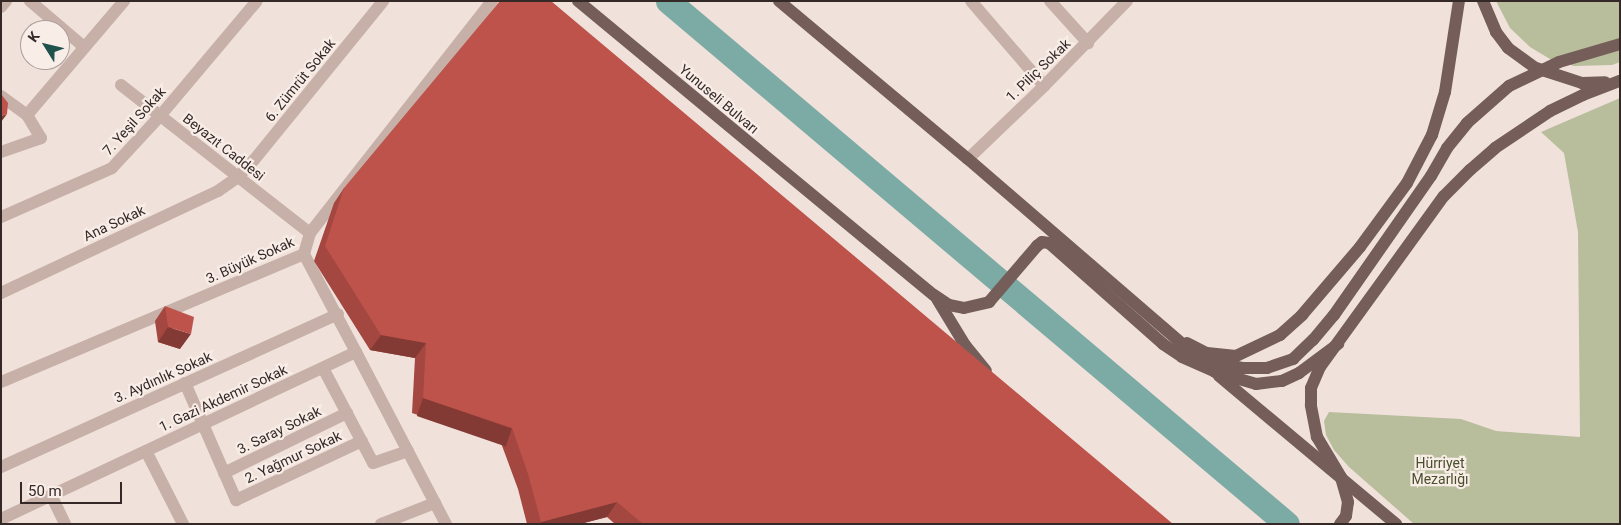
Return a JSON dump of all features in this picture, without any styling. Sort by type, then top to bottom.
[{"type":"main road","name":"Yunuseli Bulvarı","points":[[578,1],[934,295]]},
{"type":"main road","points":[[779,1],[968,159],[1169,334],[1396,524]]},
{"type":"main road","points":[[1169,334],[1207,353],[1236,356],[1280,335],[1308,308],[1366,239],[1407,183],[1421,159],[1432,134],[1445,92],[1459,1]]},
{"type":"main road","points":[[1483,1],[1496,32],[1508,48],[1536,68],[1582,83],[1598,84],[1620,81]]},
{"type":"main road","points":[[1192,353],[1220,364],[1243,368],[1267,368],[1293,359],[1313,340],[1334,314],[1431,176],[1447,148],[1467,123],[1508,86],[1559,62],[1620,44]]},
{"type":"main road","points":[[1343,520],[1348,502],[1341,477],[1317,438],[1311,404],[1312,388],[1320,368],[1444,196],[1470,170],[1494,148],[1550,111],[1583,95],[1620,81]]},
{"type":"main road","points":[[934,295],[949,305],[964,308],[989,302],[1042,242],[1049,243],[1163,344],[1182,357],[1215,372],[1256,384],[1282,381],[1299,373],[1338,344]]},
{"type":"main road","points":[[934,295],[966,345],[991,378],[945,339]]},
{"type":"street","points":[[1,7],[6,1]]},
{"type":"street","points":[[30,1],[84,47]]},
{"type":"street","points":[[27,115],[124,1]]},
{"type":"street","name":"7. Yeşil Sokak","points":[[1,217],[112,168],[160,116],[257,1]]},
{"type":"street","name":"6. Zümrüt Sokak","points":[[238,177],[383,1]]},
{"type":"street","name":"3. Büyük Sokak","points":[[1,382],[304,254],[310,233],[492,1]]},
{"type":"street","points":[[971,1],[1044,86]]},
{"type":"street","points":[[1050,1],[1088,43]]},
{"type":"street","name":"1. Piliç Sokak","points":[[968,159],[1088,43],[1127,1]]},
{"type":"street","name":"Beyazıt Caddesi","points":[[121,85],[310,233]]},
{"type":"street","points":[[1,96],[27,115],[41,138],[1,152]]},
{"type":"street","name":"Ana Sokak","points":[[1,293],[218,191],[238,177]]},
{"type":"street","points":[[304,254],[338,314],[446,524]]},
{"type":"street","name":"3. Aydınlık Sokak","points":[[1,467],[338,314]]},
{"type":"street","name":"1. Gazi Akdemir Sokak","points":[[1,519],[356,352]]},
{"type":"street","name":"2. Yağmur Sokak","points":[[323,368],[374,463],[408,451]]},
{"type":"street","points":[[185,383],[224,473]]},
{"type":"street","name":"3. Saray Sokak","points":[[224,473],[347,413]]},
{"type":"street","name":"2. Yağmur Sokak","points":[[224,473],[236,500],[362,441]]},
{"type":"street","points":[[146,451],[183,524]]},
{"type":"street","points":[[51,495],[65,524]]},
{"type":"street","points":[[381,524],[435,503]]},
{"type":"green space","points":[[1496,1],[1620,1],[1620,62],[1612,65],[1574,66],[1550,59],[1530,47],[1510,28]]},
{"type":"green space","name":"Hürriyet Mezarlığı","points":[[1620,98],[1620,524],[1414,524],[1349,467],[1334,450],[1326,435],[1324,421],[1329,412],[1461,419],[1496,431],[1580,437],[1578,232],[1564,153],[1541,132]]},
{"type":"building","points":[[500,1],[551,1],[1173,524],[643,524],[617,502],[541,522],[528,474],[512,428],[423,398],[426,343],[381,335],[325,246],[344,188]]},
{"type":"building","points":[[1,94],[8,103],[7,114],[1,116]]},
{"type":"building","points":[[165,306],[194,317],[191,334],[168,327]]},
{"type":"waterway","points":[[668,1],[1287,524]]}]
